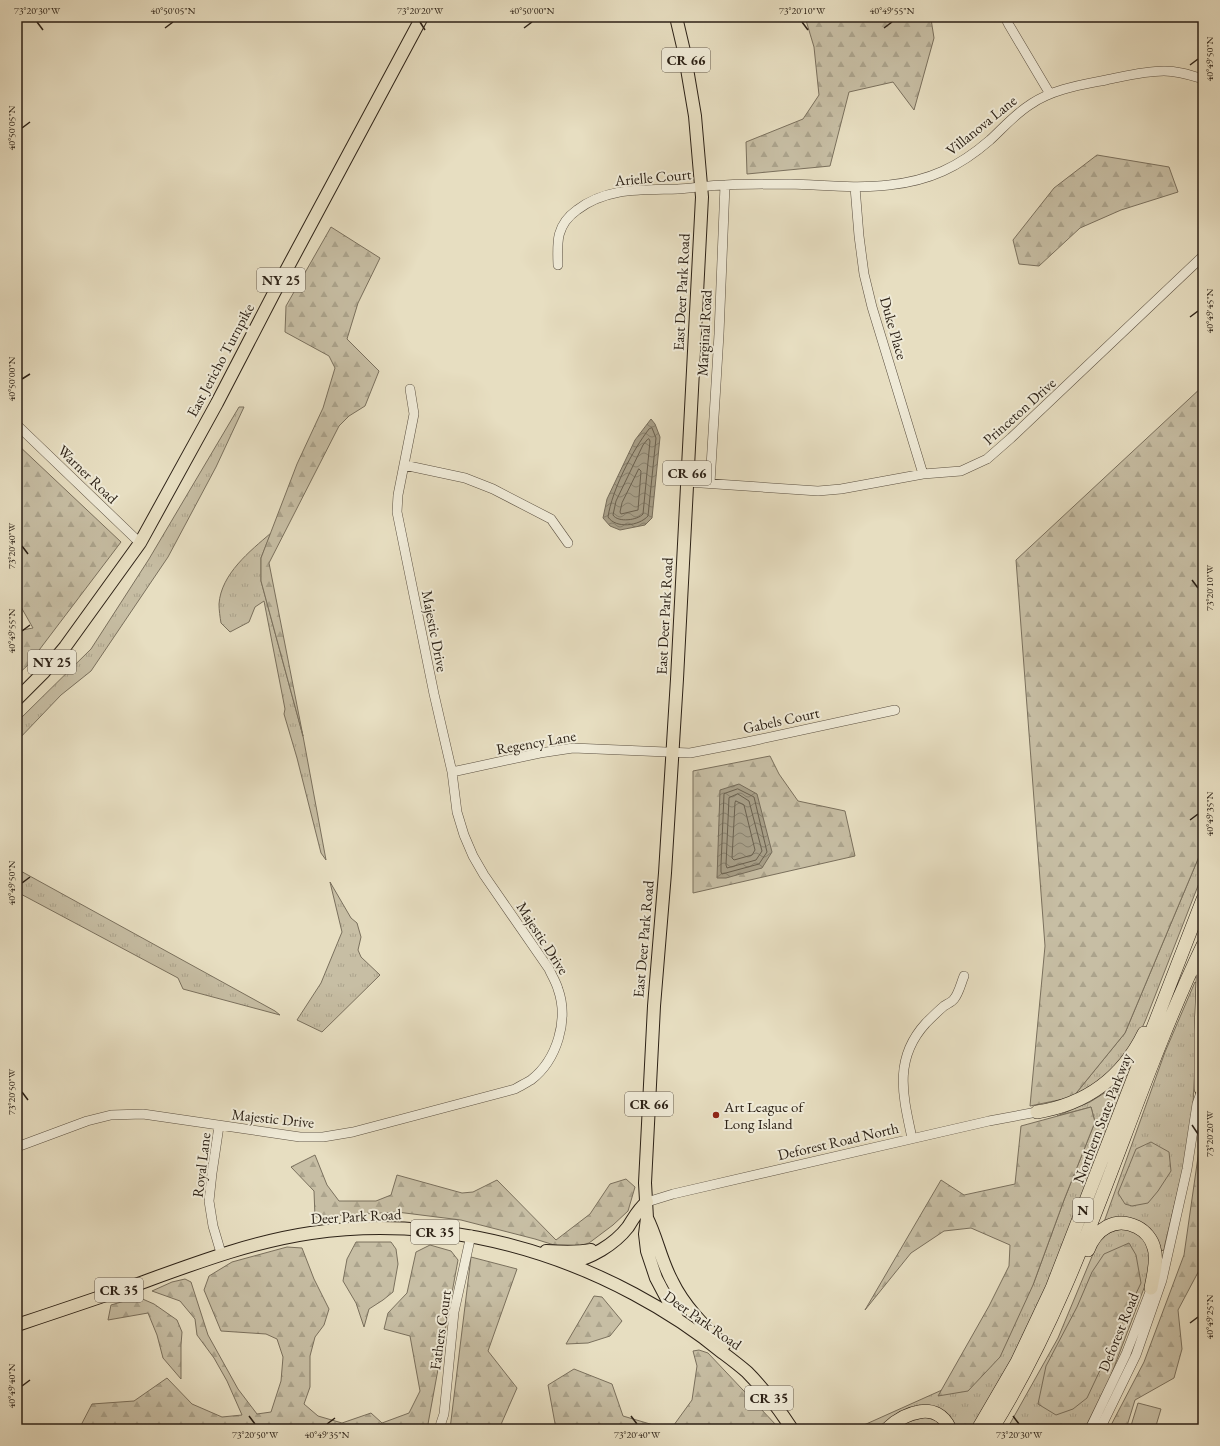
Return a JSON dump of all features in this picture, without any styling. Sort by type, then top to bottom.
[{"type":"highway","name":"Northern State Parkway","points":[[978,1429],[1017,1362],[1052,1288],[1203,900]]},
{"type":"highway","name":"Northern State Parkway","points":[[992,1429],[1022,1377],[1055,1312],[1074,1267],[1164,1034],[1203,945]]},
{"type":"highway","points":[[1202,1088],[1203,976]]},
{"type":"highway","points":[[1038,1112],[1056,1109],[1084,1098],[1102,1086],[1118,1072],[1136,1048],[1170,984]]},
{"type":"highway","points":[[1055,1312],[1082,1266],[1092,1240],[1104,1228],[1117,1223],[1134,1226],[1143,1231],[1150,1239],[1155,1253],[1151,1288]]},
{"type":"highway","points":[[887,1429],[904,1416],[926,1411],[942,1418],[950,1429]]},
{"type":"main road","name":"East Jericho Turnpike","points":[[17,699],[44,672],[65,647],[140,543],[217,403],[274,293],[422,17]]},
{"type":"main road","name":"East Deer Park Road","points":[[676,17],[695,116],[702,197],[673,753],[654,1006],[645,1183],[647,1202],[645,1234],[647,1251],[656,1278],[677,1318]]},
{"type":"main road","points":[[568,1263],[593,1254],[620,1236],[640,1207],[647,1202]]},
{"type":"main road","name":"East Deer Park Road","points":[[647,1218],[654,1233],[671,1281],[679,1294],[699,1320],[746,1372]]},
{"type":"main road","name":"Deer Park Road","points":[[17,1325],[221,1253],[297,1236],[347,1229],[400,1228],[470,1235],[521,1248],[568,1263],[615,1283],[677,1318],[746,1372],[772,1402],[792,1429]]},
{"type":"main road","points":[[521,1248],[582,1252],[607,1246]]},
{"type":"street","points":[[1005,17],[1050,94]]},
{"type":"street","name":"Villanova Lane","points":[[702,187],[725,185],[790,184],[855,187],[889,186],[917,181],[945,171],[974,152],[1019,112],[1033,102],[1050,94],[1074,86],[1144,72],[1166,71],[1186,73],[1203,79]]},
{"type":"street","name":"Marginal Road","points":[[710,483],[719,334],[725,185]]},
{"type":"street","name":"Arielle Court","points":[[558,265],[557,241],[560,231],[567,219],[576,210],[595,199],[618,192],[702,187]]},
{"type":"street","name":"Duke Place","points":[[855,187],[864,274],[872,307],[923,474]]},
{"type":"street","name":"Princeton Drive","points":[[687,482],[818,491],[841,489],[923,474],[961,471],[987,459],[1012,438],[1203,256]]},
{"type":"street","name":"Majestic Drive","points":[[17,1147],[88,1122],[116,1115],[143,1114],[300,1137],[323,1137],[352,1132],[515,1089],[531,1080],[541,1070],[553,1053],[560,1032],[562,1010],[558,990],[549,969],[473,856],[464,835],[457,812],[452,772],[434,694],[397,512],[398,495],[414,414],[410,389]]},
{"type":"street","name":"Warner Road","points":[[17,425],[140,543]]},
{"type":"street","points":[[404,465],[465,478],[493,489],[551,519],[568,543]]},
{"type":"street","name":"Gabels Court","points":[[673,753],[690,752],[740,743],[895,710]]},
{"type":"street","name":"Regency Lane","points":[[452,772],[540,753],[573,748],[673,753]]},
{"type":"street","points":[[912,1138],[904,1098],[902,1079],[905,1058],[914,1038],[925,1023],[954,999],[964,976]]},
{"type":"street","name":"Deforest Road","points":[[1100,1429],[1144,1335],[1162,1280],[1183,1187],[1196,1104],[1202,1088]]},
{"type":"street","name":"Deforest Road North","points":[[647,1202],[673,1194],[912,1138],[1038,1112]]},
{"type":"street","name":"Royal Lane","points":[[219,1126],[209,1201],[213,1226],[221,1253]]},
{"type":"street","name":"Fathers Court","points":[[439,1429],[444,1414],[454,1312],[470,1235]]},
{"type":"street","name":"Deforest Road","points":[[1090,1429],[1126,1354],[1151,1288],[1170,1245]]},
{"type":"green space","points":[[805,17],[933,17],[931,19],[934,38],[914,110],[893,82],[849,92],[830,166],[747,174],[746,142],[803,119],[819,95],[814,47]]},
{"type":"green space","points":[[1097,155],[1169,167],[1178,192],[1121,210],[1080,228],[1039,266],[1019,264],[1013,240],[1054,188]]},
{"type":"green space","points":[[331,227],[380,258],[358,303],[347,339],[379,371],[365,406],[349,416],[339,426],[269,563],[303,736],[261,581],[261,558],[297,464],[323,408],[335,368],[329,356],[285,332],[286,306]]},
{"type":"green space","points":[[1203,386],[1203,847],[1125,1033],[1073,1097],[1030,1106],[1045,946],[1016,560]]},
{"type":"green space","points":[[239,407],[244,407],[216,467],[168,557],[91,671],[61,695],[17,741],[17,723],[21,718],[91,649],[149,559]]},
{"type":"green space","points":[[17,444],[121,542],[27,666],[17,675],[17,631],[33,628],[17,600]]},
{"type":"green space","points":[[271,533],[261,558],[261,581],[303,736],[326,860],[321,853],[297,758],[284,714],[285,709],[264,601],[255,607],[249,622],[230,632],[221,623],[219,604],[225,583],[246,555]]},
{"type":"green space","points":[[770,756],[779,774],[798,801],[845,811],[855,856],[693,893],[693,771]]},
{"type":"green space","points":[[1203,847],[1203,873],[1146,1019],[1131,1053],[1103,1082],[1073,1097],[1125,1033]]},
{"type":"green space","points":[[17,869],[280,1015],[183,989],[178,978],[17,892]]},
{"type":"green space","points":[[330,882],[351,918],[357,923],[361,937],[358,950],[361,957],[380,975],[322,1032],[297,1020],[321,983],[342,932]]},
{"type":"green space","points":[[1195,982],[1199,984],[1193,1105],[1184,1165],[1164,1250],[1161,1251],[1154,1235],[1104,1222],[1165,1052]]},
{"type":"green space","points":[[1129,1073],[1039,1309],[973,1429],[958,1429],[951,1418],[931,1407],[884,1429],[855,1429],[942,1390],[939,1396],[1033,1285],[1064,1200],[1095,1122],[1091,1107],[1057,1116],[1090,1102],[1114,1087]]},
{"type":"green space","points":[[1091,1107],[1095,1122],[1064,1200],[1033,1285],[1000,1357],[968,1391],[938,1396],[989,1306],[1009,1266],[1010,1245],[971,1228],[944,1231],[911,1253],[865,1310],[941,1180],[964,1195],[1015,1184],[1021,1126]]},
{"type":"green space","points":[[1203,1122],[1203,1263],[1178,1310],[1182,1349],[1174,1378],[1135,1400],[1126,1429],[1109,1429],[1144,1362],[1184,1255]]},
{"type":"green space","points":[[1151,1142],[1169,1152],[1171,1171],[1148,1203],[1132,1206],[1125,1204],[1118,1193],[1136,1149]]},
{"type":"green space","points":[[315,1155],[327,1185],[339,1201],[376,1201],[391,1195],[397,1175],[462,1193],[473,1192],[497,1180],[556,1240],[590,1214],[610,1184],[626,1179],[635,1187],[628,1211],[613,1225],[589,1243],[567,1249],[535,1239],[461,1220],[397,1212],[315,1217],[314,1191],[291,1167]]},
{"type":"green space","points":[[1122,1229],[1132,1230],[1147,1241],[1152,1267],[1110,1378],[1085,1428],[1067,1426],[1056,1429],[1007,1429],[1058,1338],[1098,1242],[1109,1233]]},
{"type":"green space","points":[[356,1242],[391,1242],[396,1249],[398,1264],[393,1292],[369,1309],[364,1327],[356,1303],[343,1281],[347,1259]]},
{"type":"green space","points":[[1129,1243],[1136,1255],[1141,1283],[1087,1398],[1073,1409],[1056,1415],[1038,1404],[1046,1366],[1077,1307],[1092,1272],[1104,1254]]},
{"type":"green space","points":[[430,1245],[451,1251],[458,1260],[428,1424],[425,1427],[421,1429],[79,1429],[92,1404],[134,1401],[167,1378],[192,1404],[222,1417],[242,1415],[227,1381],[214,1358],[197,1335],[195,1319],[180,1301],[152,1291],[172,1282],[185,1279],[191,1282],[208,1335],[238,1389],[257,1414],[271,1412],[281,1381],[283,1357],[277,1339],[266,1334],[221,1331],[204,1290],[209,1276],[232,1262],[287,1247],[302,1248],[314,1279],[329,1309],[324,1325],[315,1337],[310,1356],[310,1387],[304,1404],[318,1416],[342,1423],[371,1413],[382,1423],[409,1413],[420,1391],[410,1336],[384,1329],[388,1313],[407,1293],[416,1252]]},
{"type":"green space","points":[[471,1257],[517,1269],[488,1351],[517,1388],[499,1429],[450,1429]]},
{"type":"green space","points":[[594,1296],[602,1297],[622,1321],[610,1336],[588,1343],[566,1344]]},
{"type":"green space","points":[[138,1297],[154,1304],[177,1320],[182,1332],[181,1379],[163,1358],[157,1335],[148,1313],[108,1320],[111,1305]]},
{"type":"green space","points":[[699,1350],[708,1353],[777,1426],[774,1429],[671,1429],[692,1400],[697,1366],[693,1351]]},
{"type":"green space","points":[[574,1369],[612,1384],[623,1416],[667,1429],[556,1429],[548,1385]]},
{"type":"green space","points":[[1138,1403],[1161,1409],[1155,1429],[1130,1429]]},
{"type":"green space","points":[[925,1417],[938,1421],[946,1429],[900,1429],[908,1422]]},
{"type":"water","points":[[651,419],[655,424],[660,437],[652,518],[645,525],[620,530],[610,526],[603,518],[607,499],[635,440]]},
{"type":"water","points":[[739,784],[757,794],[772,852],[762,868],[726,878],[717,878],[720,790]]},
{"type":"place","name":"Art League of Long Island","points":[[716,1115]]}]
